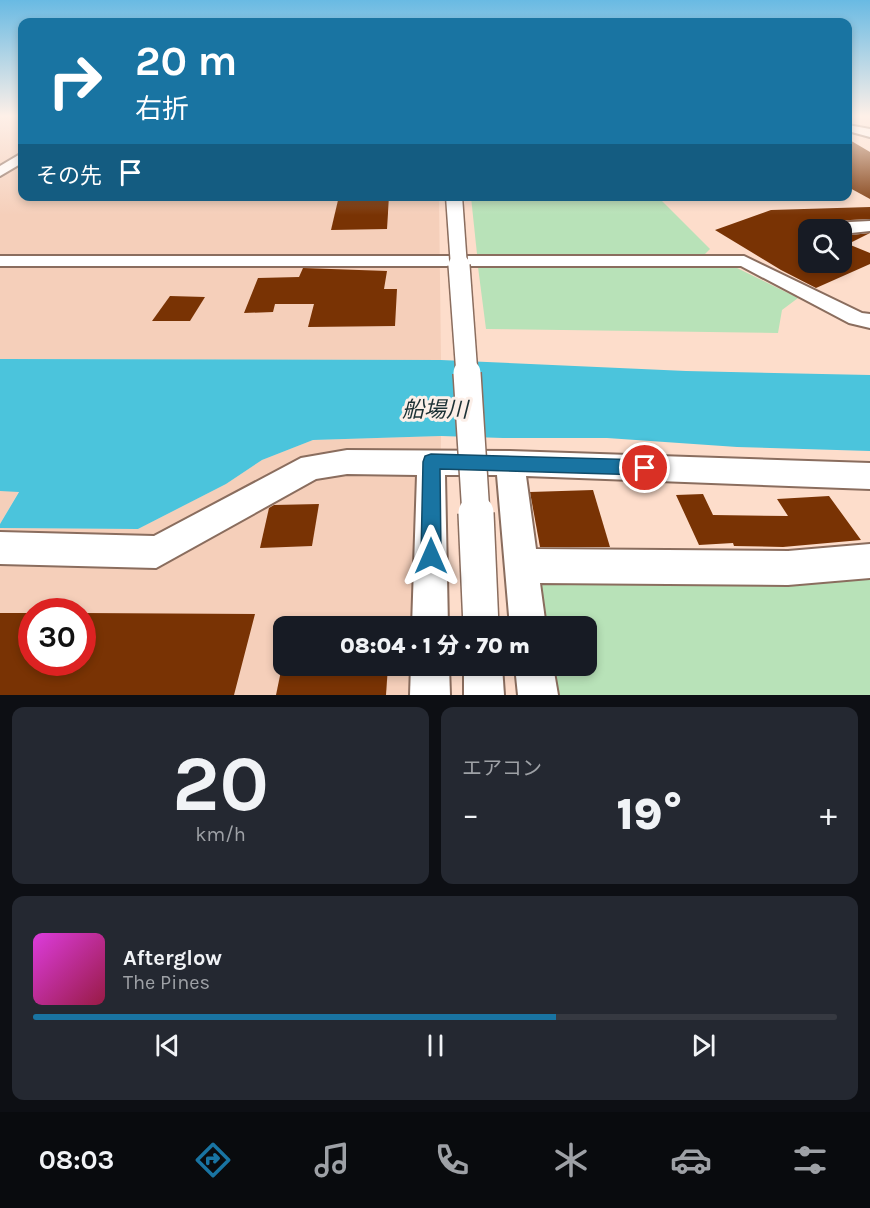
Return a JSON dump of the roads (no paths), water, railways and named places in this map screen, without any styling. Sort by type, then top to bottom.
[{"type":"street","points":[[0,172],[18,160]]},
{"type":"street","points":[[454,201],[475,489],[481,616]]},
{"type":"street","points":[[852,227],[870,226]]},
{"type":"street","points":[[852,236],[870,243]]},
{"type":"street","points":[[0,261],[744,261],[856,318],[870,321]]},
{"type":"street","points":[[0,549],[156,552],[311,467],[347,462],[510,463],[870,476]]},
{"type":"street","points":[[430,616],[431,462]]},
{"type":"street","points":[[510,463],[527,616]]},
{"type":"street","points":[[522,566],[788,568],[870,561]]},
{"type":"street","points":[[430,676],[430,695]]},
{"type":"street","points":[[483,676],[484,695]]},
{"type":"street","points":[[535,676],[538,695]]},
{"type":"water","name":"船場川","points":[[0,359],[441,360],[686,371],[870,375],[870,451],[737,447],[607,438],[441,436],[313,440],[262,460],[226,484],[138,529],[0,528],[0,524],[19,492],[0,491]]}]
